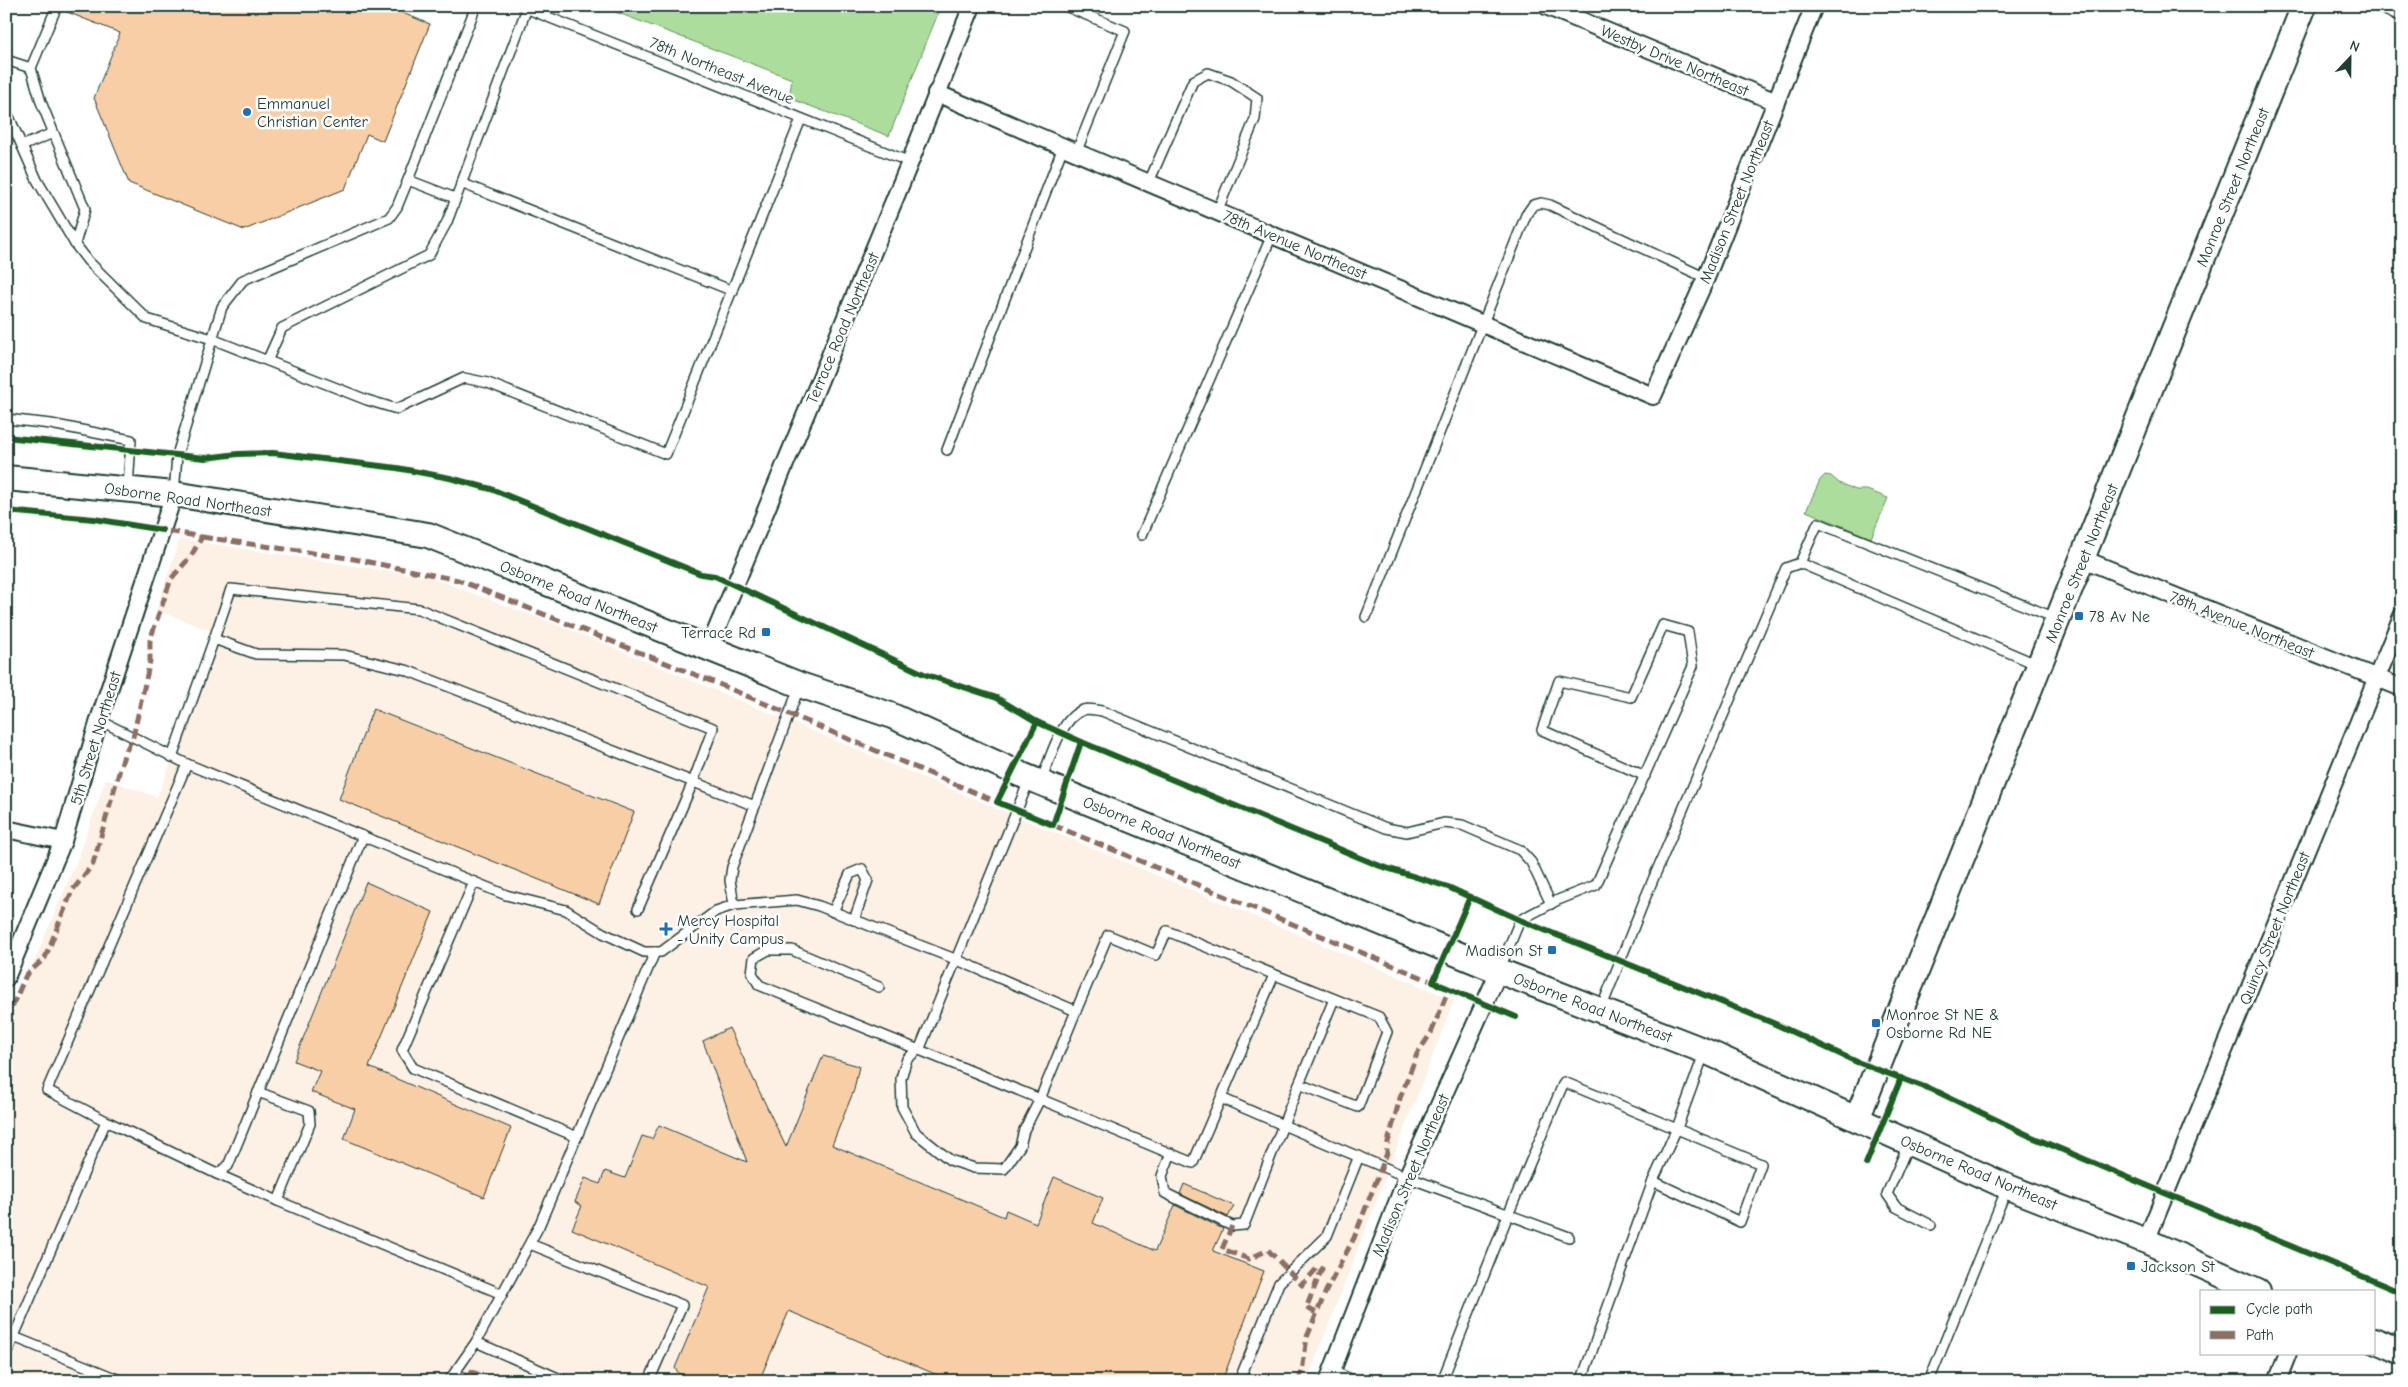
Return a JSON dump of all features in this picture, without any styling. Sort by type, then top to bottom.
[{"type":"street","name":"Terrace Road Northeast","points":[[709,648],[910,162],[972,6]]},
{"type":"street","name":"Westby Drive Northeast","points":[[1546,6],[1776,102]]},
{"type":"street","name":"Madison Street Northeast","points":[[1653,396],[1706,278],[1814,6]]},
{"type":"street","name":"Monroe Street Northeast","points":[[1857,1119],[2304,6]]},
{"type":"street","points":[[2386,6],[2402,12]]},
{"type":"street","name":"78th Avenue Northeast","points":[[936,93],[1653,396]]},
{"type":"street","name":"Osborne Road Northeast","points":[[6,478],[174,494],[428,535],[800,685],[890,715],[1035,780],[1499,971],[1705,1051],[2008,1187],[2146,1241],[2256,1290]]},
{"type":"street","name":"5th Street Northeast","points":[[6,978],[62,840],[99,720],[174,494]]},
{"type":"street","name":"78th Avenue Northeast","points":[[2082,559],[2402,688]]},
{"type":"street","name":"Quincy Street Northeast","points":[[2146,1241],[2402,616]]},
{"type":"street","points":[[6,829],[62,840]]},
{"type":"street","name":"Madison Street Northeast","points":[[1330,1376],[1407,1177],[1499,971]]},
{"type":"street","points":[[2376,1341],[2402,1352]]},
{"type":"street","points":[[2277,1381],[2288,1354]]},
{"type":"lane","points":[[57,6],[31,68],[40,102],[85,209],[75,244]]},
{"type":"lane","points":[[174,494],[178,455],[222,307],[243,280],[389,218],[397,207],[476,6]]},
{"type":"lane","points":[[947,450],[1070,150],[1124,31],[1065,6]]},
{"type":"lane","points":[[268,359],[282,328],[429,255],[447,222],[524,7]]},
{"type":"lane","name":"78th Northeast Avenue","points":[[524,7],[910,162]]},
{"type":"lane","points":[[6,60],[31,68]]},
{"type":"lane","points":[[1149,182],[1193,81],[1208,73],[1232,80],[1257,98],[1255,118],[1217,212]]},
{"type":"lane","points":[[6,110],[37,180],[75,244],[88,261],[147,319],[268,359],[367,400],[396,409],[464,378],[480,381],[666,454],[802,119]]},
{"type":"lane","points":[[22,146],[53,133]]},
{"type":"lane","points":[[408,180],[455,198]]},
{"type":"lane","points":[[461,183],[733,291]]},
{"type":"lane","points":[[1366,617],[1526,215],[1533,205],[1541,203],[1550,205],[1706,278]]},
{"type":"lane","points":[[1142,535],[1272,235]]},
{"type":"lane","points":[[6,419],[51,424],[131,440],[128,490]]},
{"type":"lane","points":[[1600,1010],[1646,896],[1786,568],[1800,562],[1818,523],[2059,620]]},
{"type":"lane","points":[[1800,562],[2040,665]]},
{"type":"lane","points":[[172,757],[231,590],[419,609],[713,728],[694,782],[638,909]]},
{"type":"lane","points":[[1499,971],[1520,920],[1550,904],[1596,885],[1645,776],[1693,666],[1688,632],[1663,625],[1630,697],[1558,681],[1542,730],[1645,776]]},
{"type":"lane","points":[[214,639],[256,654],[344,655],[406,670],[755,806]]},
{"type":"lane","points":[[734,906],[730,880],[732,867],[800,685]]},
{"type":"lane","points":[[1299,1084],[1358,1107],[1387,1032],[1379,1017],[1167,931],[1156,955],[1108,935],[1040,1099],[1024,1130],[1020,1146],[1004,1169],[974,1168],[950,1160],[916,1133],[902,1106],[901,1078],[907,1059],[920,1048],[956,959],[1035,780],[1070,719],[1084,710],[1102,711],[1386,828],[1407,832],[1444,823],[1462,825],[1520,850],[1531,862],[1550,904]]},
{"type":"lane","points":[[99,720],[187,764],[474,882],[506,895],[566,910],[603,933],[644,952],[661,952],[716,911],[734,906],[797,900],[956,959],[1076,1011]]},
{"type":"lane","points":[[187,764],[47,1090],[106,1121],[217,1174],[502,1294]]},
{"type":"lane","points":[[217,1174],[228,1166],[363,836]]},
{"type":"lane","points":[[833,912],[850,874],[862,869],[868,880],[854,920]]},
{"type":"lane","points":[[474,882],[402,1050],[413,1068],[577,1137]]},
{"type":"lane","points":[[879,987],[792,950],[768,950],[754,958],[752,973],[759,985],[920,1048],[1194,1163],[1274,974]]},
{"type":"lane","points":[[448,1381],[476,1342],[539,1226],[655,952]]},
{"type":"lane","points":[[1171,1153],[1162,1176],[1165,1193],[1232,1226],[1244,1225],[1334,999]]},
{"type":"lane","points":[[1582,1380],[1653,1181],[1677,1128],[1705,1051]]},
{"type":"lane","points":[[1442,1381],[1508,1215],[1564,1082],[1761,1164],[1740,1222],[1653,1181]]},
{"type":"lane","points":[[258,1092],[309,1111],[310,1124],[278,1201]]},
{"type":"lane","points":[[1221,1098],[1407,1177],[1569,1237]]},
{"type":"lane","points":[[6,1355],[106,1121]]},
{"type":"lane","points":[[1909,1142],[1887,1194],[1896,1207],[1931,1225]]},
{"type":"lane","points":[[1239,1381],[1279,1284],[1327,1236],[1359,1156]]},
{"type":"lane","points":[[1929,1381],[2008,1187]]},
{"type":"lane","points":[[530,1244],[682,1305],[649,1381]]},
{"type":"lane","points":[[14,1336],[122,1381]]},
{"type":"lane","points":[[476,1342],[565,1381]]},
{"type":"lane","points":[[1330,1376],[1355,1381]]},
{"type":"shaded area","name":"Mercy Hospital - Unity Campus","points":[[180,539],[432,578],[581,634],[1454,1000],[1307,1381],[6,1381],[6,1028],[78,858],[106,779],[157,797],[222,635],[156,610]]},
{"type":"green space","points":[[600,6],[941,6],[889,136],[789,98],[792,79]]},
{"type":"green space","points":[[1825,475],[1831,476],[1839,483],[1856,490],[1867,490],[1888,498],[1871,538],[1806,511],[1820,480]]},
{"type":"building","name":"Emmanuel Christian Center","points":[[63,6],[385,6],[430,24],[383,141],[367,134],[345,189],[244,230],[129,183],[94,98],[120,33],[62,10]]},
{"type":"building","points":[[373,709],[634,812],[599,904],[339,799]]},
{"type":"building","points":[[366,882],[433,912],[369,1067],[511,1128],[484,1197],[344,1139],[355,1109],[311,1092],[320,1071],[294,1061]]},
{"type":"building","points":[[729,1028],[786,1147],[823,1056],[859,1066],[854,1090],[832,1145],[1004,1217],[1006,1210],[1036,1223],[1054,1177],[1103,1198],[1093,1223],[1155,1251],[1175,1205],[1223,1229],[1213,1251],[1264,1271],[1222,1381],[951,1381],[789,1311],[759,1381],[684,1381],[675,1368],[709,1287],[572,1229],[582,1206],[575,1202],[585,1178],[600,1184],[605,1171],[625,1178],[642,1136],[652,1139],[659,1125],[747,1162],[703,1041]]},
{"type":"building","points":[[1184,1184],[1234,1206],[1228,1217],[1180,1194]]},
{"type":"marked path","points":[[6,1021],[26,975],[45,958],[72,891],[93,864],[124,755],[133,737],[150,661],[150,640],[171,579],[191,556],[202,537],[162,530]]},
{"type":"marked path","points":[[202,537],[354,559],[458,580],[721,685],[997,802]]},
{"type":"marked path","points":[[1053,825],[1433,982]]},
{"type":"marked path","points":[[1298,1381],[1302,1372],[1307,1337],[1326,1291],[1354,1238],[1387,1153],[1387,1146],[1400,1098],[1417,1054],[1431,1033],[1449,989]]},
{"type":"marked path","points":[[1232,1226],[1222,1249],[1249,1259],[1268,1250],[1302,1285],[1318,1267],[1322,1269],[1306,1308],[1317,1313]]},
{"type":"marked path","points":[[532,1381],[539,1369]]},
{"type":"marked path","points":[[463,1381],[466,1370],[499,1381]]},
{"type":"cycle path","points":[[6,437],[205,458],[238,454],[273,453],[397,468],[450,478],[491,489],[701,574],[715,576],[924,674],[997,698],[1037,722],[1084,743],[1380,866],[1448,887],[1520,920],[1773,1023],[1857,1062],[1938,1092],[2032,1137],[2402,1293]]},
{"type":"cycle path","points":[[6,511],[94,519],[162,530]]},
{"type":"cycle path","points":[[1037,722],[997,802],[1053,825],[1081,742]]},
{"type":"cycle path","points":[[1470,897],[1433,982],[1516,1017]]},
{"type":"cycle path","points":[[1866,1164],[1901,1078]]},
{"type":"place","name":"Emmanuel Christian Center","points":[[247,112]]},
{"type":"place","name":"78 Av Ne","points":[[2079,616]]},
{"type":"place","name":"Terrace Rd","points":[[766,632]]},
{"type":"place","name":"Mercy Hospital - Unity Campus","points":[[666,929]]},
{"type":"place","name":"Madison St","points":[[1552,950]]},
{"type":"place","name":"Monroe St NE & Osborne Rd NE","points":[[1876,1023]]},
{"type":"place","name":"Jackson St","points":[[2131,1266]]}]
